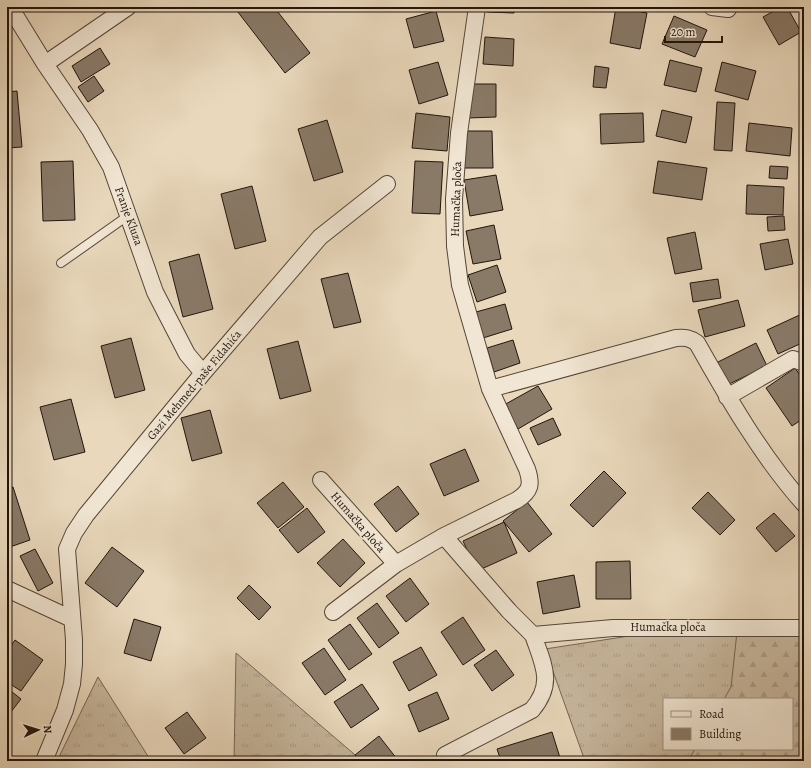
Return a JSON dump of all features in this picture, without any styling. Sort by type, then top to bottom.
[{"type":"street","name":"Franje Kluza","points":[[10,7],[45,64],[90,130],[111,167],[155,292],[187,354],[203,373]]},
{"type":"street","points":[[45,64],[128,7]]},
{"type":"street","name":"Humačka ploča","points":[[333,612],[396,564],[444,536],[517,500],[525,495],[529,488],[530,478],[528,469],[490,389],[460,285],[455,246],[454,199],[459,140],[477,7]]},
{"type":"street","points":[[712,7],[728,9],[729,7]]},
{"type":"street","name":"Gazi Mehmed-paše Fidahića","points":[[44,761],[65,710],[72,684],[74,664],[67,549],[74,533],[86,515],[203,373],[320,237],[387,184]]},
{"type":"street","points":[[490,389],[676,338],[684,337],[690,339],[696,343],[727,398],[785,483],[804,504]]},
{"type":"street","points":[[727,398],[793,359],[804,363]]},
{"type":"street","name":"Humačka ploča","points":[[321,480],[396,564]]},
{"type":"street","points":[[444,536],[509,611],[533,635],[546,672],[543,694],[532,710],[445,755]]},
{"type":"street","points":[[7,589],[72,619]]},
{"type":"street","name":"Humačka ploča","points":[[533,635],[612,628],[804,628]]},
{"type":"lane","points":[[61,263],[129,215]]},
{"type":"green space","points":[[655,632],[804,632],[804,761],[585,761],[545,649]]},
{"type":"green space","points":[[737,632],[804,632],[804,761],[688,761],[694,750],[793,750],[793,698],[725,698],[731,687]]},
{"type":"green space","points":[[236,653],[354,754],[360,761],[234,761]]},
{"type":"green space","points":[[98,677],[151,761],[57,761]]},
{"type":"building","points":[[234,7],[274,7],[310,53],[285,73]]},
{"type":"building","points":[[487,7],[514,7],[514,13],[487,12]]},
{"type":"building","points":[[616,7],[647,13],[640,49],[610,43]]},
{"type":"building","points":[[781,7],[787,7],[801,32],[779,45],[763,17]]},
{"type":"building","points":[[436,11],[444,41],[414,48],[406,19]]},
{"type":"building","points":[[674,16],[707,30],[695,57],[662,44]]},
{"type":"building","points":[[485,37],[514,39],[513,66],[483,64]]},
{"type":"building","points":[[100,48],[110,64],[81,82],[72,66]]},
{"type":"building","points":[[670,60],[702,68],[696,92],[664,85]]},
{"type":"building","points":[[438,62],[448,95],[419,104],[409,70]]},
{"type":"building","points":[[722,62],[756,71],[748,100],[715,91]]},
{"type":"building","points":[[595,66],[609,68],[606,88],[593,87]]},
{"type":"building","points":[[94,76],[104,91],[88,102],[78,87]]},
{"type":"building","points":[[468,84],[496,84],[496,117],[468,118]]},
{"type":"building","points":[[17,91],[22,147],[7,148],[7,92]]},
{"type":"building","points":[[717,102],[735,103],[732,151],[714,150]]},
{"type":"building","points":[[662,110],[692,117],[686,143],[656,136]]},
{"type":"building","points":[[416,113],[450,117],[447,151],[412,148]]},
{"type":"building","points":[[643,113],[644,142],[601,144],[600,114]]},
{"type":"building","points":[[327,120],[343,172],[314,181],[298,129]]},
{"type":"building","points":[[749,123],[792,128],[790,156],[746,151]]},
{"type":"building","points":[[464,131],[492,131],[493,168],[464,168]]},
{"type":"building","points":[[73,161],[75,220],[43,221],[41,162]]},
{"type":"building","points":[[415,161],[443,162],[440,214],[412,213]]},
{"type":"building","points":[[658,161],[707,168],[702,200],[653,193]]},
{"type":"building","points":[[770,166],[788,167],[787,179],[769,178]]},
{"type":"building","points":[[496,175],[503,210],[470,216],[464,180]]},
{"type":"building","points":[[747,185],[784,187],[783,215],[746,214]]},
{"type":"building","points":[[252,186],[266,241],[235,249],[221,194]]},
{"type":"building","points":[[784,216],[785,230],[768,231],[767,217]]},
{"type":"building","points":[[494,225],[501,259],[473,264],[466,231]]},
{"type":"building","points":[[695,232],[702,269],[675,274],[667,238]]},
{"type":"building","points":[[788,239],[793,264],[765,270],[760,244]]},
{"type":"building","points":[[199,254],[213,309],[183,317],[169,262]]},
{"type":"building","points":[[497,265],[506,292],[477,302],[468,275]]},
{"type":"building","points":[[348,273],[361,322],[334,328],[321,279]]},
{"type":"building","points":[[718,279],[721,298],[693,302],[690,283]]},
{"type":"building","points":[[738,300],[745,326],[705,337],[698,310]]},
{"type":"building","points":[[505,304],[512,329],[483,338],[476,312]]},
{"type":"building","points":[[804,313],[804,342],[778,354],[767,330]]},
{"type":"building","points":[[131,338],[145,390],[115,398],[101,346]]},
{"type":"building","points":[[513,340],[520,363],[494,372],[487,348]]},
{"type":"building","points":[[298,341],[311,391],[280,399],[267,349]]},
{"type":"building","points":[[756,343],[767,366],[727,385],[716,363]]},
{"type":"building","points":[[795,368],[804,381],[804,418],[792,426],[766,388]]},
{"type":"building","points":[[538,386],[552,409],[518,429],[504,405]]},
{"type":"building","points":[[71,399],[85,452],[54,460],[40,407]]},
{"type":"building","points":[[210,410],[222,453],[192,461],[181,418]]},
{"type":"building","points":[[553,418],[561,435],[538,445],[530,428]]},
{"type":"building","points":[[465,449],[479,481],[444,496],[430,464]]},
{"type":"building","points":[[604,471],[626,493],[593,527],[570,505]]},
{"type":"building","points":[[283,482],[304,507],[278,528],[257,503]]},
{"type":"building","points":[[398,486],[419,514],[396,532],[374,504]]},
{"type":"building","points":[[13,487],[30,540],[7,548],[7,489]]},
{"type":"building","points":[[708,492],[735,520],[720,535],[692,508]]},
{"type":"building","points":[[527,502],[552,534],[529,552],[503,521]]},
{"type":"building","points":[[307,508],[325,532],[298,553],[279,530]]},
{"type":"building","points":[[774,513],[795,536],[776,552],[756,528]]},
{"type":"building","points":[[504,522],[517,553],[477,571],[463,541]]},
{"type":"building","points":[[343,539],[365,563],[340,587],[317,563]]},
{"type":"building","points":[[112,547],[144,571],[117,607],[85,583]]},
{"type":"building","points":[[35,549],[53,583],[38,591],[20,556]]},
{"type":"building","points":[[630,561],[631,599],[596,599],[596,562]]},
{"type":"building","points":[[574,575],[580,607],[543,614],[537,582]]},
{"type":"building","points":[[410,578],[429,604],[406,622],[386,596]]},
{"type":"building","points":[[249,585],[271,607],[259,620],[237,598]]},
{"type":"building","points":[[377,603],[399,633],[379,648],[357,618]]},
{"type":"building","points":[[463,617],[485,650],[463,665],[441,632]]},
{"type":"building","points":[[134,619],[161,627],[151,661],[124,653]]},
{"type":"building","points":[[350,624],[372,654],[349,670],[328,640]]},
{"type":"building","points":[[15,640],[43,660],[21,691],[7,682],[7,651]]},
{"type":"building","points":[[421,647],[437,675],[409,691],[393,662]]},
{"type":"building","points":[[324,648],[346,680],[325,695],[302,663]]},
{"type":"building","points":[[496,650],[514,675],[492,691],[474,665]]},
{"type":"building","points":[[362,684],[379,709],[351,728],[334,702]]},
{"type":"building","points":[[7,688],[21,699],[7,717]]},
{"type":"building","points":[[437,692],[449,719],[419,732],[408,705]]},
{"type":"building","points":[[187,712],[206,738],[184,754],[165,728]]},
{"type":"building","points":[[552,732],[561,761],[501,761],[497,749]]},
{"type":"building","points":[[379,736],[397,759],[394,761],[360,761],[355,755]]}]
